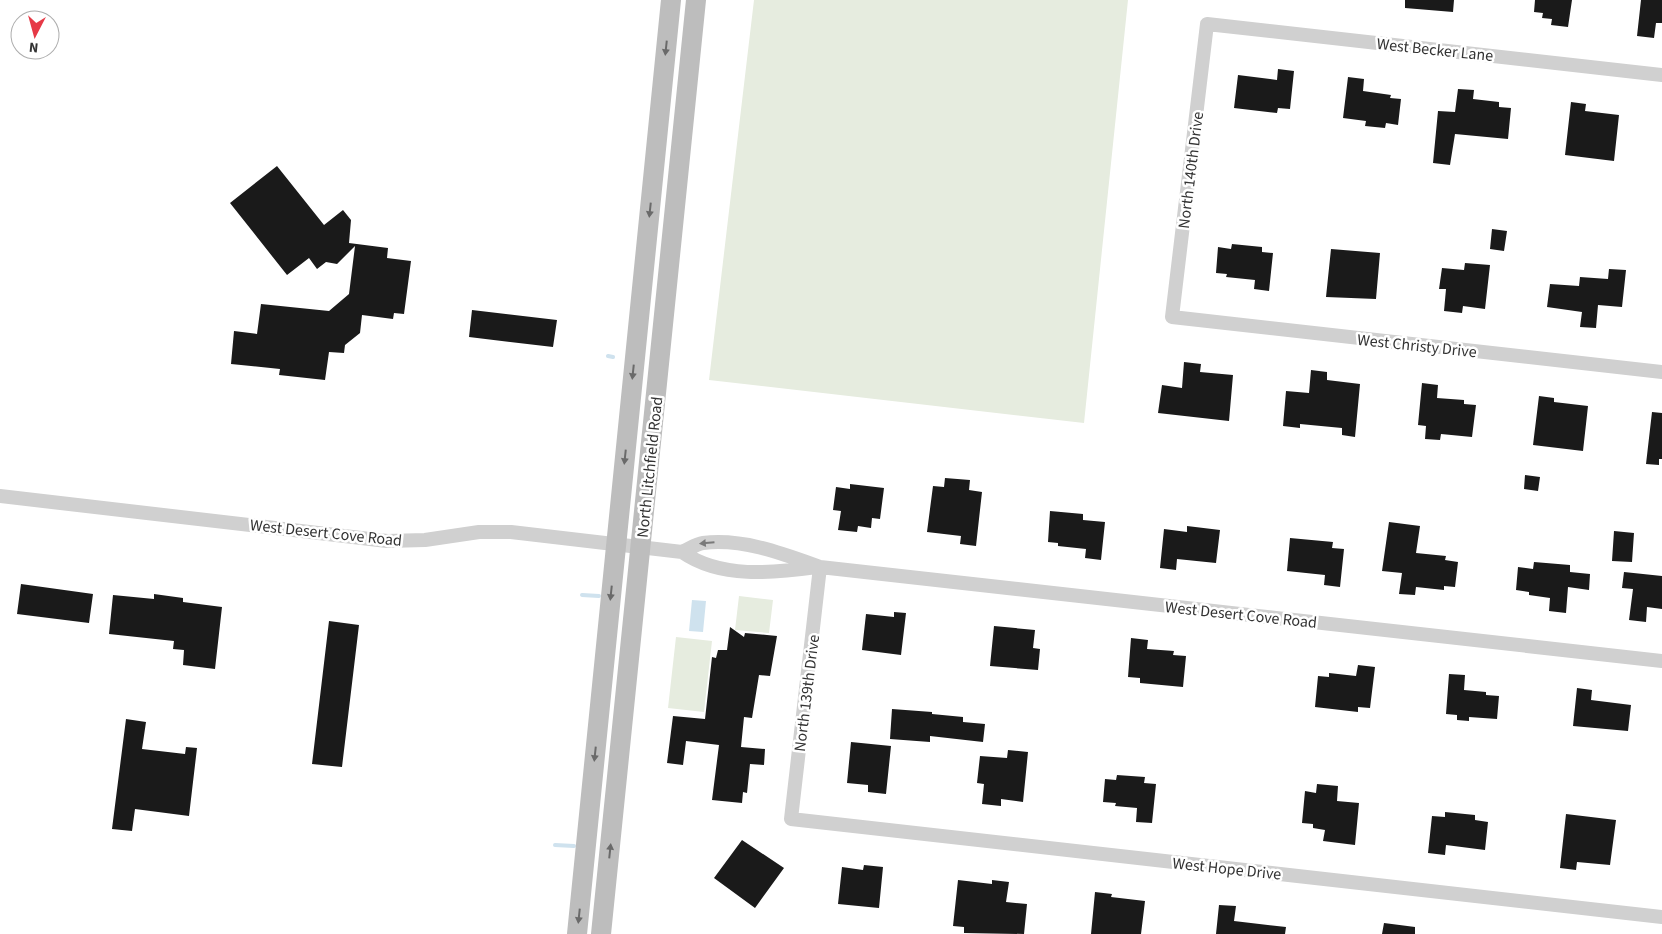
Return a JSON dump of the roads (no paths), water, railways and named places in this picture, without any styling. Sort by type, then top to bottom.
[{"type":"main road","name":"North Litchfield Road","points":[[577,934],[671,0]]},
{"type":"main road","name":"North Litchfield Road","points":[[601,934],[696,0]]},
{"type":"main road","points":[[644,268],[652,273],[656,281],[652,330],[662,344]]},
{"type":"street","name":"West Becker Lane","points":[[1207,24],[1662,75]]},
{"type":"street","name":"North 140th Drive","points":[[1172,317],[1207,24]]},
{"type":"street","name":"West Christy Drive","points":[[1172,317],[1662,372]]},
{"type":"street","name":"West Desert Cove Road","points":[[0,496],[386,541],[424,540],[457,534],[500,532],[682,552],[697,562],[716,568],[765,572],[820,566]]},
{"type":"street","name":"West Desert Cove Road","points":[[682,552],[702,543],[734,544],[784,554],[820,566],[1662,661]]},
{"type":"street","name":"North 139th Drive","points":[[791,819],[820,566]]},
{"type":"street","name":"West Hope Drive","points":[[791,819],[1662,917]]},
{"type":"water","points":[[692,600],[706,601],[703,632],[689,631]]},
{"type":"waterway","points":[[608,356],[613,357]]},
{"type":"waterway","points":[[582,595],[599,596]]},
{"type":"waterway","points":[[555,845],[574,846]]}]
